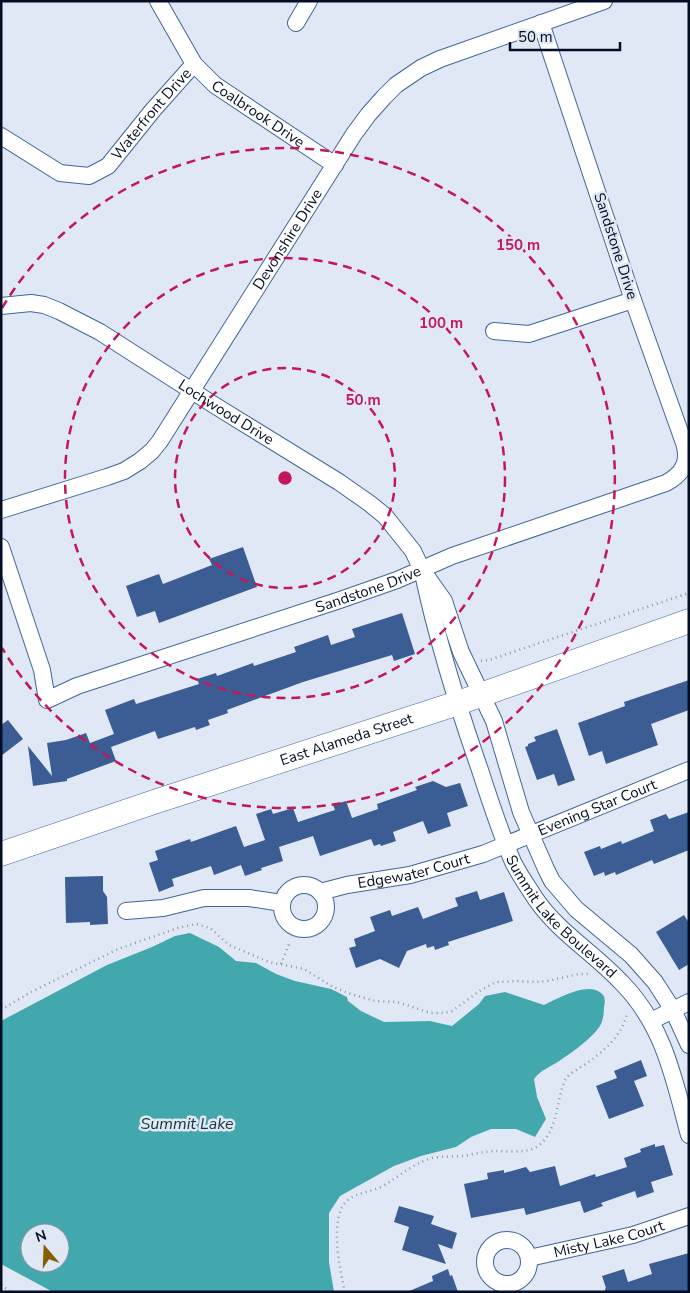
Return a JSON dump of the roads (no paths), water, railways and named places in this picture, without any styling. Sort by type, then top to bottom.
[{"type":"street","name":"Coalbrook Drive","points":[[158,1],[194,64],[215,85],[335,165]]},
{"type":"street","points":[[296,23],[310,1]]},
{"type":"street","name":"Devonshire Drive","points":[[1,510],[124,471],[152,451],[354,134],[384,96],[421,68],[440,59],[604,1]]},
{"type":"street","name":"Sandstone Drive","points":[[1,548],[42,670],[47,700],[77,686],[340,600],[422,570],[452,556],[666,484],[686,470],[687,452],[541,23]]},
{"type":"street","name":"Waterfront Drive","points":[[1,136],[60,174],[88,176],[108,166],[153,110],[194,64]]},
{"type":"street","points":[[494,331],[529,334],[634,300]]},
{"type":"street","name":"Lochwood Drive","points":[[1,306],[31,303],[59,310],[100,332],[340,482],[369,503],[402,536],[422,570],[444,601],[461,652],[478,687]]},
{"type":"street","name":"Lochwood Drive","points":[[422,570],[430,607],[455,695]]},
{"type":"street","name":"East Alameda Street","points":[[1,854],[478,687],[500,687],[689,621]]},
{"type":"street","name":"Summit Lake Boulevard","points":[[478,687],[494,720],[530,836],[552,881],[576,909],[631,955],[655,982],[673,1010],[689,1045]]},
{"type":"street","name":"Summit Lake Boulevard","points":[[455,695],[514,864],[536,900],[570,936],[621,982],[640,1002],[669,1059],[689,1135]]},
{"type":"street","name":"Evening Star Court","points":[[507,846],[689,770]]},
{"type":"street","name":"Edgewater Court","points":[[282,902],[287,894],[299,886],[310,886],[320,892],[347,885],[410,875],[507,846]]},
{"type":"street","points":[[126,911],[163,908],[204,898],[249,898],[282,902],[282,910],[288,922],[298,929],[306,929],[322,921],[325,915],[326,902],[320,892]]},
{"type":"street","points":[[651,1021],[689,1002]]},
{"type":"street","name":"Misty Lake Court","points":[[529,1258],[625,1237],[689,1216]]},
{"type":"water","name":"Summit Lake","points":[[190,933],[219,947],[236,961],[256,963],[276,974],[295,981],[331,989],[347,997],[348,1001],[361,1011],[384,1022],[430,1021],[452,1026],[479,1004],[485,996],[505,992],[544,1005],[572,992],[588,989],[595,990],[604,996],[603,1017],[600,1026],[588,1039],[534,1079],[537,1097],[546,1119],[535,1137],[516,1129],[491,1129],[471,1137],[456,1147],[421,1156],[394,1166],[340,1196],[329,1213],[329,1262],[334,1292],[53,1292],[1,1264],[1,1021],[107,965],[175,936]]}]
